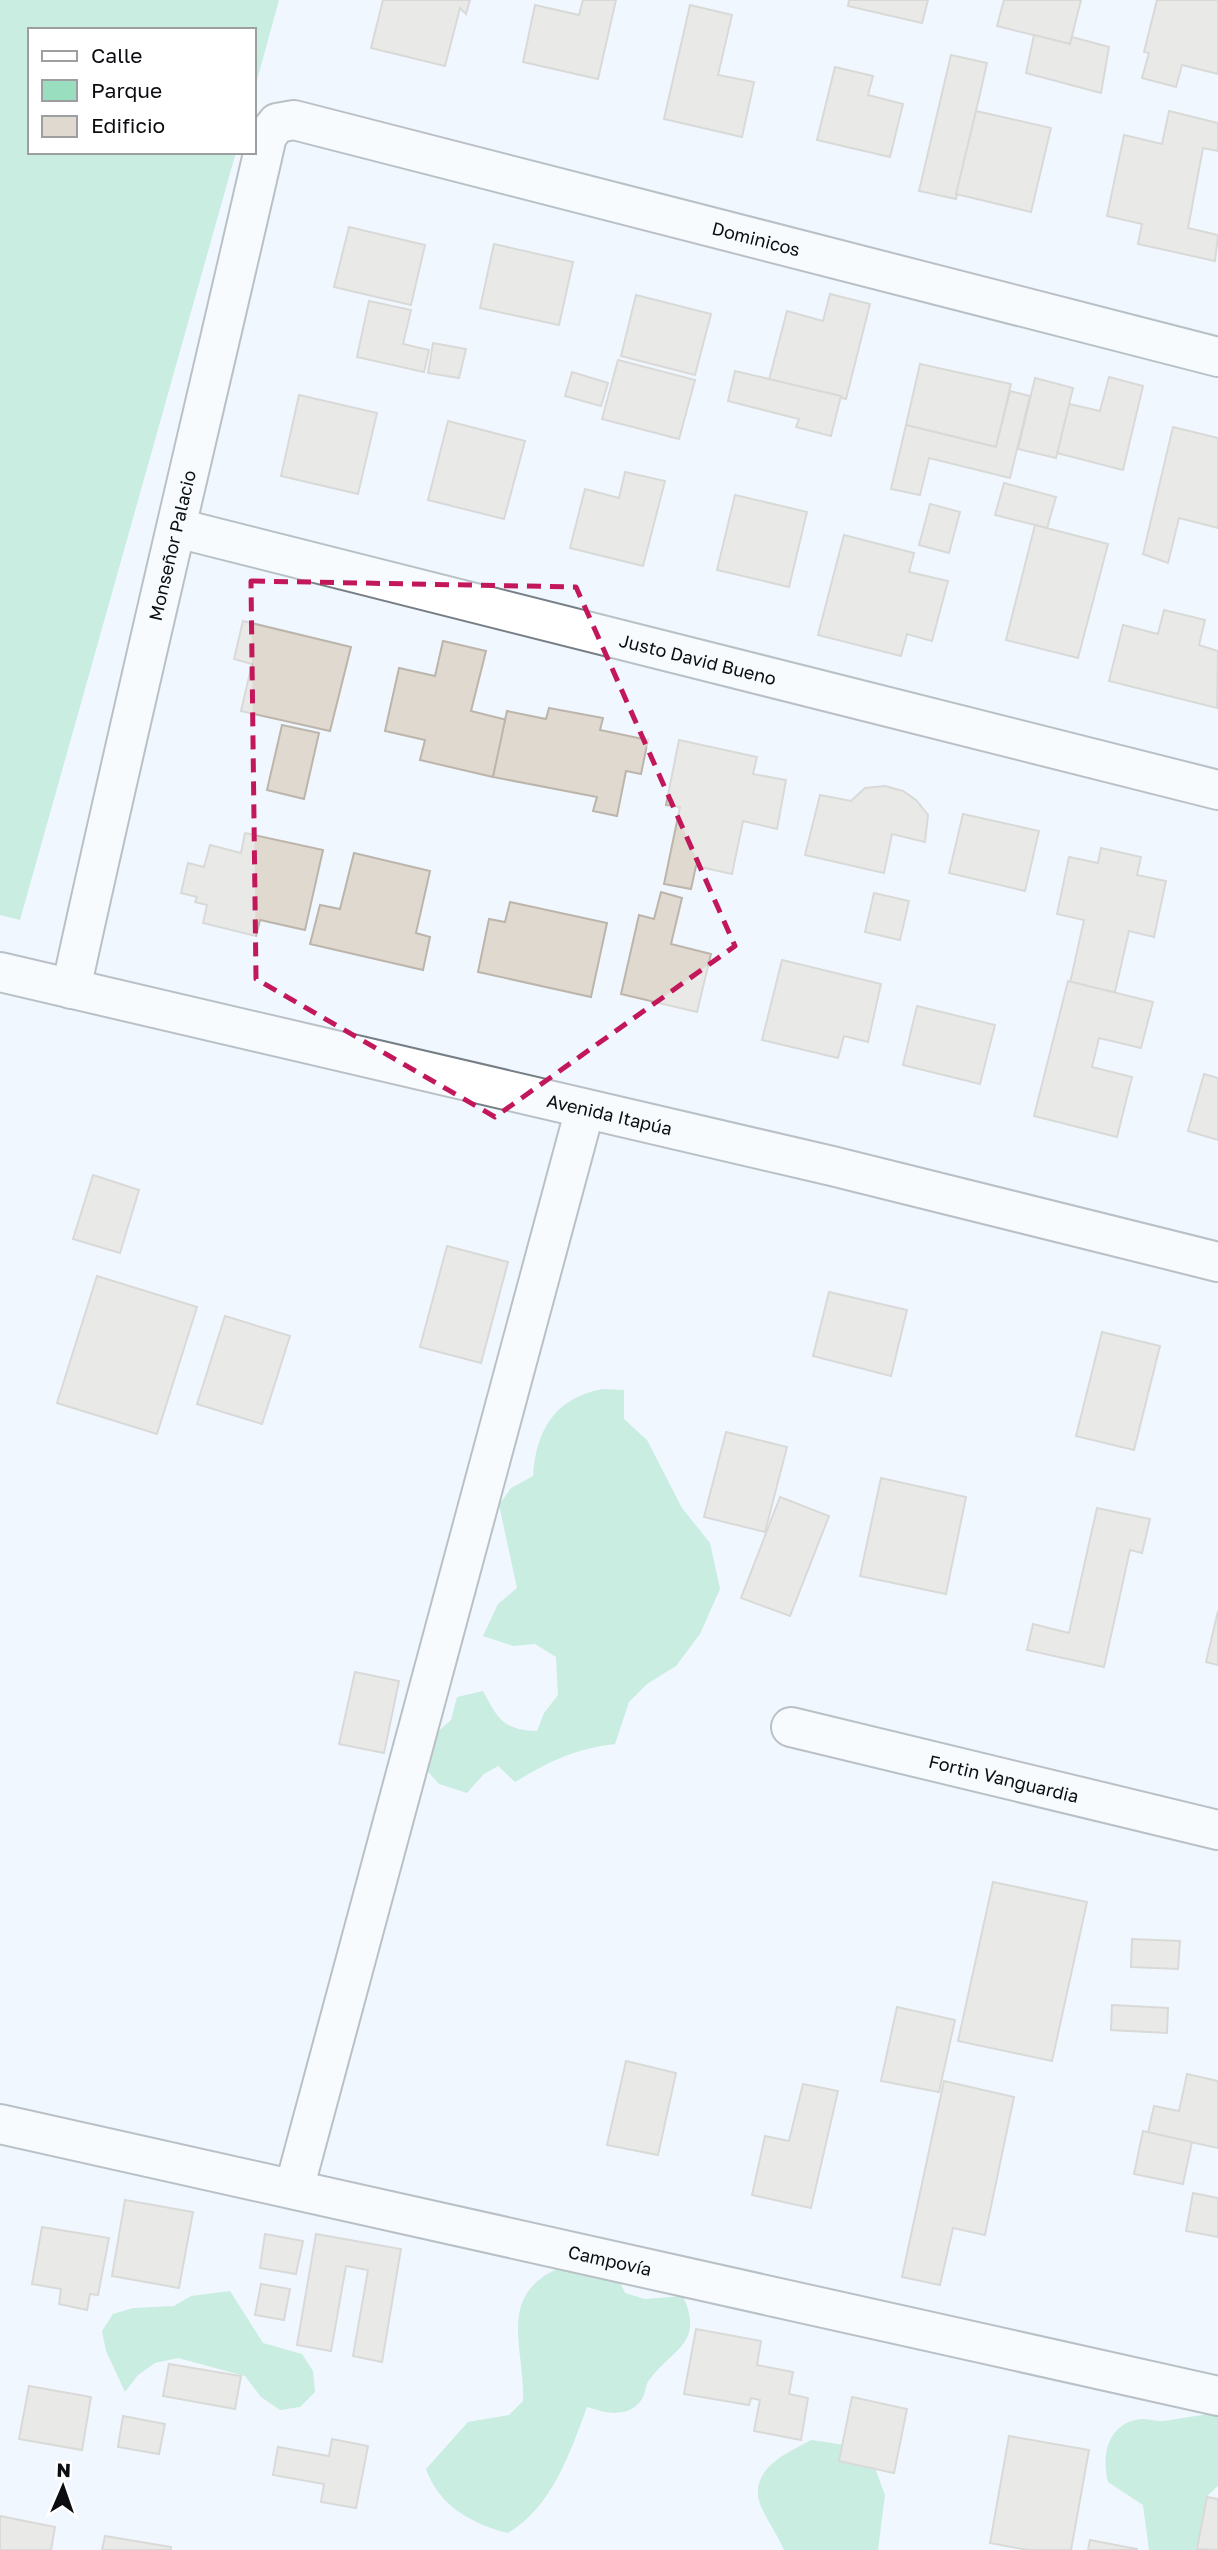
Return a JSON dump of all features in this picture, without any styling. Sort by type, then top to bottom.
[{"type":"street","name":"Dominicos","points":[[294,121],[1218,357]]},
{"type":"street","name":"Monseñor Palacio","points":[[72,989],[126,736],[267,136],[277,123],[294,121]]},
{"type":"street","name":"Justo David Bueno","points":[[177,528],[1218,790]]},
{"type":"street","name":"Avenida Itapúa","points":[[0,972],[832,1166],[1218,1262]]},
{"type":"street","points":[[294,2189],[584,1109]]},
{"type":"street","name":"Fortin Vanguardia","points":[[791,1727],[1218,1830]]},
{"type":"street","name":"Campovía","points":[[2,2135],[294,2189],[1218,2396]]},
{"type":"highlighted area","points":[[251,581],[576,587],[735,946],[495,1117],[256,979]]},
{"type":"green space","points":[[0,0],[279,0],[256,84],[256,28],[28,28],[28,154],[235,154],[20,920],[0,915]]},
{"type":"green space","points":[[602,1389],[624,1390],[624,1419],[647,1440],[682,1508],[710,1543],[720,1589],[700,1634],[676,1666],[647,1684],[629,1702],[615,1744],[563,1757],[515,1782],[498,1766],[484,1774],[467,1793],[439,1784],[422,1765],[435,1734],[451,1720],[457,1697],[483,1691],[503,1721],[516,1728],[537,1731],[544,1713],[558,1695],[556,1657],[535,1644],[513,1646],[483,1636],[498,1604],[517,1588],[499,1505],[511,1488],[533,1476],[538,1444],[560,1408],[586,1393]]},
{"type":"green space","points":[[559,2268],[617,2275],[625,2293],[645,2299],[683,2296],[690,2324],[684,2343],[648,2381],[643,2397],[637,2405],[630,2410],[616,2413],[587,2407],[566,2460],[548,2494],[537,2509],[508,2533],[458,2512],[439,2493],[426,2469],[468,2422],[509,2415],[523,2401],[518,2325],[520,2308],[527,2293],[539,2280]]},
{"type":"green space","points":[[230,2291],[263,2343],[302,2354],[313,2371],[315,2392],[300,2407],[280,2410],[261,2397],[245,2376],[178,2358],[155,2363],[138,2375],[125,2392],[106,2351],[102,2331],[113,2314],[133,2308],[174,2306],[191,2296]]},
{"type":"green space","points":[[1218,2415],[1218,2486],[1208,2495],[1218,2550],[1149,2550],[1143,2505],[1108,2482],[1106,2461],[1110,2442],[1114,2433],[1130,2421],[1164,2421]]},
{"type":"green space","points":[[811,2440],[852,2446],[871,2457],[885,2495],[878,2550],[784,2550],[762,2508],[758,2496],[759,2485],[762,2476],[775,2461]]},
{"type":"building","points":[[383,0],[470,0],[466,14],[460,8],[445,66],[371,48]]},
{"type":"building","points":[[583,0],[616,0],[598,79],[523,62],[535,5],[579,15]]},
{"type":"building","points":[[849,0],[928,0],[922,23],[848,6]]},
{"type":"building","points":[[1004,0],[1081,0],[1070,44],[997,26]]},
{"type":"building","points":[[1157,0],[1218,0],[1218,74],[1182,65],[1176,87],[1142,78],[1149,53],[1144,52]]},
{"type":"building","points":[[690,5],[732,15],[718,75],[754,82],[742,137],[664,119]]},
{"type":"building","points":[[1034,35],[1070,44],[1072,37],[1109,47],[1101,93],[1026,73]]},
{"type":"building","points":[[951,55],[987,63],[956,199],[919,191]]},
{"type":"building","points":[[835,67],[873,76],[868,95],[903,104],[890,157],[817,140]]},
{"type":"building","points":[[976,111],[1051,128],[1031,212],[956,194]]},
{"type":"building","points":[[1169,111],[1218,123],[1218,151],[1203,148],[1188,228],[1218,235],[1215,261],[1138,244],[1142,224],[1107,216],[1124,135],[1162,144]]},
{"type":"building","points":[[349,227],[425,245],[411,305],[334,287]]},
{"type":"building","points":[[494,244],[573,262],[559,325],[480,308]]},
{"type":"building","points":[[830,294],[870,304],[846,399],[769,380],[787,311],[823,321]]},
{"type":"building","points":[[636,295],[711,314],[695,375],[621,356]]},
{"type":"building","points":[[369,301],[411,310],[403,344],[429,350],[424,372],[357,357]]},
{"type":"building","points":[[433,343],[466,349],[459,378],[428,373]]},
{"type":"building","points":[[618,360],[695,380],[679,439],[602,419]]},
{"type":"building","points":[[920,364],[1011,384],[996,447],[906,425]]},
{"type":"building","points":[[735,371],[841,396],[831,436],[796,427],[799,419],[728,401]]},
{"type":"building","points":[[572,372],[608,383],[601,406],[565,396]]},
{"type":"building","points":[[1109,377],[1143,386],[1123,470],[1057,453],[1069,404],[1100,411]]},
{"type":"building","points":[[1035,378],[1073,388],[1056,458],[1018,449]]},
{"type":"building","points":[[1010,391],[1030,396],[1010,478],[929,458],[920,495],[891,489],[906,425],[996,447]]},
{"type":"building","points":[[299,395],[377,413],[358,494],[281,476]]},
{"type":"building","points":[[448,421],[525,441],[504,519],[428,500]]},
{"type":"building","points":[[1173,427],[1218,438],[1218,528],[1179,518],[1168,563],[1143,554]]},
{"type":"building","points":[[625,472],[665,481],[643,566],[570,548],[585,489],[619,498]]},
{"type":"building","points":[[1004,483],[1056,497],[1047,528],[995,515]]},
{"type":"building","points":[[735,495],[807,512],[789,587],[717,570]]},
{"type":"building","points":[[930,504],[960,512],[949,553],[919,545]]},
{"type":"building","points":[[1035,525],[1108,544],[1078,658],[1006,640]]},
{"type":"building","points":[[844,535],[914,553],[909,572],[948,581],[932,641],[907,634],[901,656],[818,635]]},
{"type":"building","points":[[1164,610],[1205,620],[1199,645],[1218,651],[1217,708],[1109,681],[1123,625],[1158,634]]},
{"type":"building","points":[[243,621],[351,647],[330,731],[241,711],[252,664],[234,659]]},
{"type":"building","points":[[443,641],[486,651],[471,711],[507,720],[493,777],[420,760],[425,740],[385,731],[399,668],[435,676]]},
{"type":"building","points":[[549,708],[603,718],[600,730],[648,740],[641,774],[626,771],[617,816],[593,811],[597,797],[493,777],[507,711],[546,719]]},
{"type":"building","points":[[282,725],[319,733],[304,799],[267,790]]},
{"type":"building","points":[[679,740],[757,757],[753,774],[786,780],[777,829],[743,821],[732,874],[696,866],[691,889],[664,884],[680,807],[666,805]]},
{"type":"building","points":[[885,786],[903,791],[916,800],[928,815],[925,842],[892,834],[884,873],[805,855],[820,795],[851,801],[865,788]]},
{"type":"building","points":[[963,814],[1039,831],[1025,891],[949,873]]},
{"type":"building","points":[[245,833],[323,850],[305,930],[260,920],[256,936],[203,923],[207,905],[195,902],[197,897],[181,893],[188,863],[204,867],[210,845],[241,853]]},
{"type":"building","points":[[1101,848],[1141,857],[1137,875],[1166,881],[1154,937],[1129,931],[1115,992],[1070,983],[1084,920],[1057,914],[1069,857],[1098,863]]},
{"type":"building","points":[[354,853],[430,871],[416,933],[430,937],[423,970],[310,944],[320,905],[340,909]]},
{"type":"building","points":[[661,892],[682,898],[671,944],[711,954],[697,1012],[621,994],[639,915],[654,919]]},
{"type":"building","points":[[874,893],[909,901],[900,940],[865,932]]},
{"type":"building","points":[[510,902],[607,923],[591,997],[478,972],[489,919],[505,922]]},
{"type":"building","points":[[782,960],[881,984],[868,1042],[844,1036],[838,1058],[762,1040]]},
{"type":"building","points":[[1068,981],[1153,1002],[1141,1048],[1099,1038],[1092,1067],[1132,1077],[1117,1137],[1034,1116]]},
{"type":"building","points":[[917,1006],[995,1025],[980,1084],[903,1065]]},
{"type":"building","points":[[1204,1074],[1218,1078],[1218,1140],[1188,1131]]},
{"type":"building","points":[[93,1175],[139,1190],[120,1253],[73,1239]]},
{"type":"building","points":[[447,1246],[508,1262],[481,1363],[420,1347]]},
{"type":"building","points":[[97,1276],[197,1307],[157,1434],[57,1403]]},
{"type":"building","points":[[829,1292],[907,1310],[891,1376],[813,1356]]},
{"type":"building","points":[[225,1316],[290,1336],[262,1424],[197,1404]]},
{"type":"building","points":[[1102,1332],[1160,1346],[1134,1450],[1076,1436]]},
{"type":"building","points":[[726,1432],[787,1447],[765,1532],[704,1517]]},
{"type":"building","points":[[881,1478],[966,1497],[946,1594],[860,1576]]},
{"type":"building","points":[[780,1497],[829,1516],[790,1616],[741,1598]]},
{"type":"building","points":[[1097,1508],[1150,1519],[1142,1553],[1130,1550],[1104,1667],[1027,1650],[1033,1624],[1069,1633]]},
{"type":"building","points":[[1218,1611],[1218,1665],[1206,1662]]},
{"type":"building","points":[[355,1672],[399,1681],[384,1753],[339,1744]]},
{"type":"building","points":[[993,1882],[1087,1902],[1052,2061],[958,2041]]},
{"type":"building","points":[[1132,1939],[1180,1941],[1178,1969],[1131,1967]]},
{"type":"building","points":[[1112,2005],[1168,2008],[1167,2033],[1111,2030]]},
{"type":"building","points":[[897,2007],[955,2020],[939,2092],[881,2081]]},
{"type":"building","points":[[626,2061],[676,2073],[658,2155],[607,2145]]},
{"type":"building","points":[[1187,2074],[1218,2081],[1218,2148],[1148,2133],[1154,2106],[1179,2111]]},
{"type":"building","points":[[944,2081],[1014,2097],[985,2235],[953,2228],[940,2285],[902,2277]]},
{"type":"building","points":[[803,2084],[838,2091],[811,2208],[752,2195],[765,2136],[789,2141]]},
{"type":"building","points":[[1143,2131],[1192,2142],[1183,2184],[1134,2174]]},
{"type":"building","points":[[1193,2193],[1218,2198],[1218,2237],[1186,2231]]},
{"type":"building","points":[[125,2200],[193,2212],[179,2288],[112,2276]]},
{"type":"building","points":[[42,2227],[109,2238],[98,2295],[90,2294],[87,2310],[59,2304],[61,2289],[32,2284]]},
{"type":"building","points":[[265,2234],[303,2241],[296,2274],[260,2268]]},
{"type":"building","points":[[316,2234],[401,2249],[382,2362],[353,2356],[368,2270],[346,2266],[331,2351],[297,2345]]},
{"type":"building","points":[[261,2284],[290,2289],[284,2320],[255,2315]]},
{"type":"building","points":[[696,2329],[761,2341],[757,2365],[793,2372],[789,2394],[808,2398],[801,2440],[754,2431],[760,2400],[751,2398],[749,2405],[684,2394]]},
{"type":"building","points":[[169,2364],[241,2376],[235,2409],[163,2396]]},
{"type":"building","points":[[29,2386],[91,2397],[82,2450],[19,2439]]},
{"type":"building","points":[[852,2397],[907,2409],[894,2473],[839,2461]]},
{"type":"building","points":[[123,2416],[165,2424],[159,2454],[118,2447]]},
{"type":"building","points":[[1009,2436],[1089,2450],[1071,2550],[1028,2550],[990,2543]]},
{"type":"building","points":[[332,2439],[368,2446],[356,2508],[321,2502],[324,2484],[273,2475],[278,2447],[329,2456]]},
{"type":"building","points":[[1207,2497],[1218,2499],[1218,2550],[1197,2549]]},
{"type":"building","points":[[0,2516],[55,2527],[51,2550],[0,2550]]},
{"type":"building","points":[[105,2536],[171,2547],[171,2550],[102,2550]]},
{"type":"building","points":[[1090,2540],[1137,2549],[1137,2550],[1088,2550]]}]
